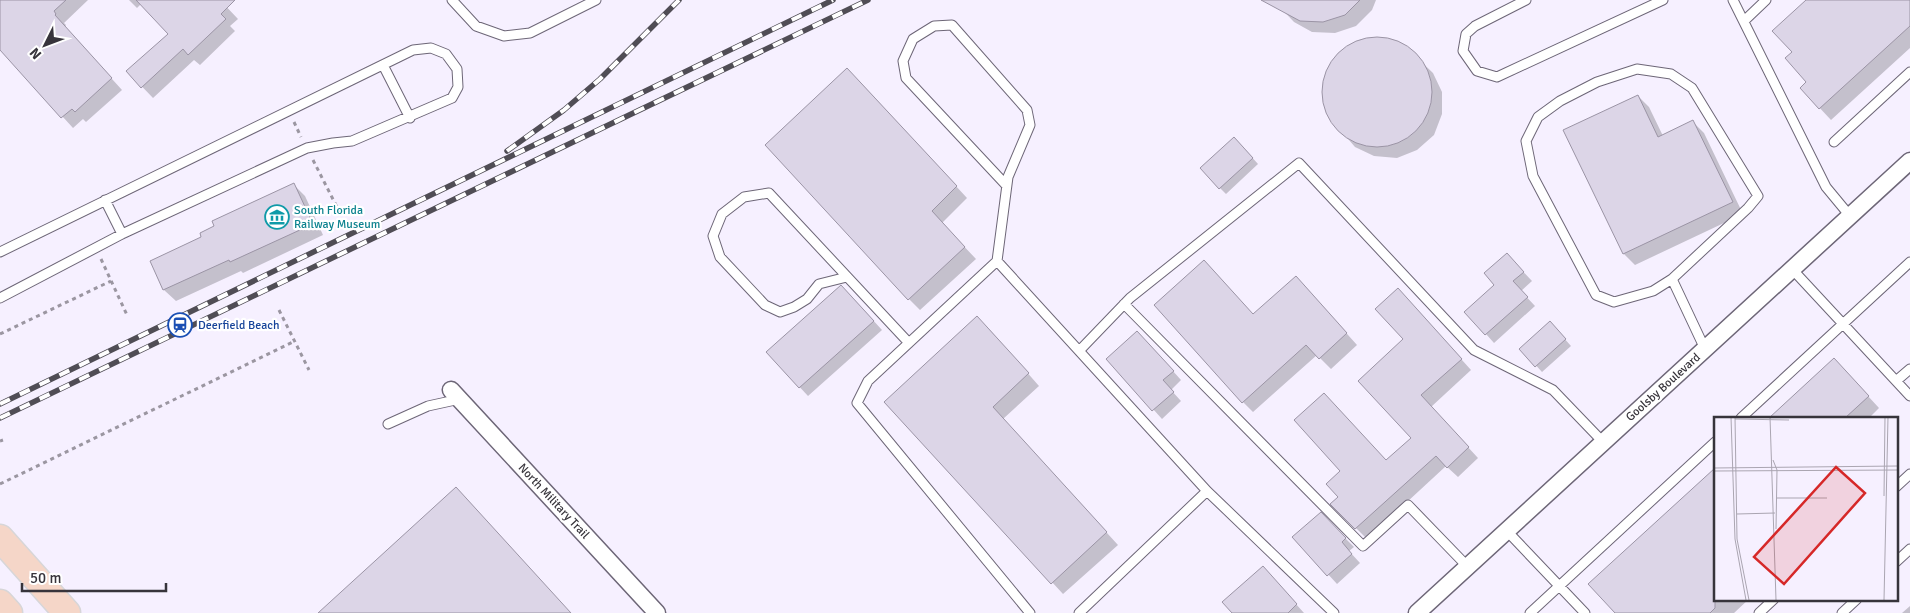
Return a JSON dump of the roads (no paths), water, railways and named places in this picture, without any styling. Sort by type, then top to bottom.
[{"type":"main road","points":[[0,538],[68,613]]},
{"type":"main road","points":[[0,603],[9,613]]},
{"type":"street","name":"Goolsby Boulevard","points":[[1417,613],[1910,161]]},
{"type":"street","name":"North Military Trail","points":[[456,394],[657,613]]},
{"type":"lane","points":[[452,0],[476,26],[504,36],[530,33],[596,0]]},
{"type":"lane","points":[[1526,0],[1475,26],[1466,34],[1463,51],[1478,72],[1497,77],[1663,0]]},
{"type":"lane","points":[[1733,0],[1826,187],[1850,216]]},
{"type":"lane","points":[[1744,21],[1766,0]]},
{"type":"lane","points":[[1006,185],[906,78],[903,60],[914,39],[934,26],[952,24],[1027,110],[1030,124],[1008,176],[997,261],[868,381],[857,402],[1030,613]]},
{"type":"lane","points":[[0,252],[413,50],[431,48],[446,54],[457,70],[458,86],[452,98],[410,118],[352,141],[333,142],[307,148],[122,234],[0,298]]},
{"type":"lane","points":[[383,65],[410,118]]},
{"type":"lane","points":[[1637,69],[1670,74],[1692,88],[1758,196],[1748,208],[1672,279],[1653,292],[1614,302],[1596,296],[1532,176],[1526,141],[1538,117],[1560,101],[1597,82],[1637,69]]},
{"type":"lane","points":[[1834,142],[1910,72]]},
{"type":"lane","points":[[1079,351],[1124,304],[1300,163],[1474,350],[1552,390],[1603,442]]},
{"type":"lane","points":[[847,277],[819,284],[806,299],[794,308],[780,312],[765,305],[720,257],[713,236],[722,214],[744,197],[769,193],[909,343]]},
{"type":"lane","points":[[105,200],[122,234]]},
{"type":"lane","points":[[997,261],[1207,490],[1334,613]]},
{"type":"lane","points":[[1742,417],[1910,262]]},
{"type":"lane","points":[[1792,269],[1910,396]]},
{"type":"lane","points":[[1672,279],[1705,349]]},
{"type":"lane","points":[[1124,304],[1363,546],[1408,505],[1467,566]]},
{"type":"lane","points":[[1896,381],[1910,369]]},
{"type":"lane","points":[[388,424],[456,394]]},
{"type":"lane","points":[[1530,613],[1714,443]]},
{"type":"lane","points":[[1898,485],[1910,474]]},
{"type":"lane","points":[[1080,613],[1207,490]]},
{"type":"lane","points":[[1506,530],[1585,613]]},
{"type":"lane","points":[[1898,560],[1910,549]]},
{"type":"lane","points":[[1759,613],[1773,600]]},
{"type":"lane","points":[[1842,613],[1856,600]]},
{"type":"railway","points":[[507,151],[564,110],[600,79],[679,0]]},
{"type":"railway","points":[[0,404],[833,0]]},
{"type":"railway","points":[[0,418],[868,0]]},
{"type":"place","name":"South Florida Railway Museum","points":[[277,217]]},
{"type":"place","name":"Deerfield Beach","points":[[180,325]]}]
